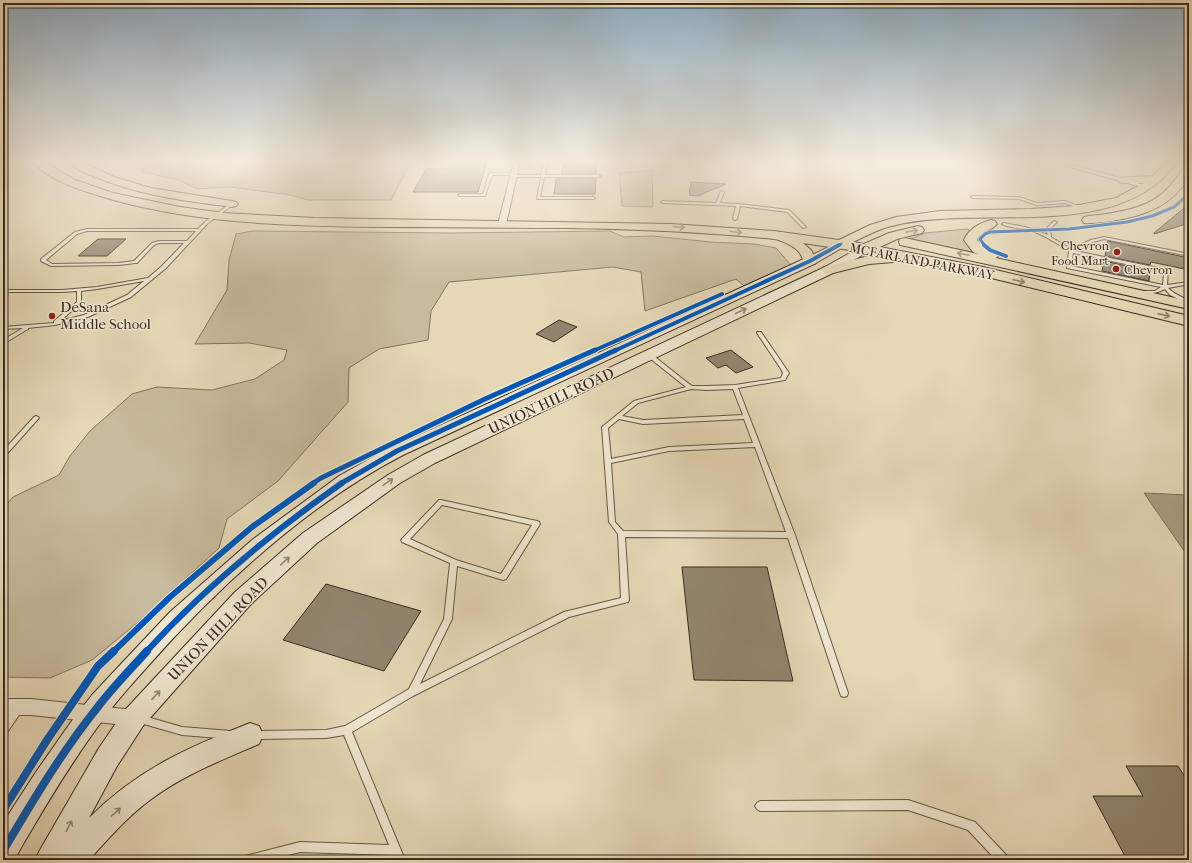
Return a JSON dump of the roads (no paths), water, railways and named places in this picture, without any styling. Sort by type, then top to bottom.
[{"type":"main road","points":[[138,202],[196,212],[202,216],[211,218]]},
{"type":"main road","points":[[221,202],[246,205]]},
{"type":"main road","name":"UNION HILL ROAD","points":[[841,238],[858,234],[885,224],[911,218],[1049,212],[1084,209],[1112,202]]},
{"type":"main road","name":"UNION HILL ROAD","points":[[866,248],[900,233],[929,228],[1089,220],[1117,216],[1140,210],[1157,202]]},
{"type":"main road","name":"MCFARLAND PARKWAY","points":[[490,212],[503,218],[520,212]]},
{"type":"main road","points":[[503,218],[574,218],[625,214]]},
{"type":"main road","name":"MCFARLAND PARKWAY","points":[[211,218],[366,222],[503,218],[660,226],[818,228]]},
{"type":"main road","points":[[731,219],[747,220]]},
{"type":"main road","points":[[998,224],[982,228],[971,236],[971,243],[989,255],[1014,266]]},
{"type":"main road","points":[[778,227],[805,250],[810,261]]},
{"type":"main road","name":"MCFARLAND PARKWAY","points":[[778,227],[841,238],[866,248],[926,260],[1189,321]]},
{"type":"main road","name":"MCFARLAND PARKWAY","points":[[858,234],[1189,304]]},
{"type":"main road","points":[[828,270],[869,260],[926,260]]},
{"type":"street","points":[[503,218],[507,202]]},
{"type":"street","name":"UNION HILL ROAD","points":[[3,851],[26,811],[92,713],[156,640],[224,575],[294,518],[346,480],[377,462],[415,443],[810,261],[841,238]]},
{"type":"street","name":"UNION HILL ROAD","points":[[50,860],[101,770],[134,718],[243,598],[310,538],[366,497],[429,459],[828,270],[866,248]]},
{"type":"street","points":[[11,706],[134,718]]},
{"type":"street","points":[[69,860],[114,813],[142,790],[183,765],[250,735]]},
{"type":"lane","points":[[671,202],[738,205],[788,212],[804,227]]},
{"type":"lane","points":[[1032,202],[1037,204],[1061,202]]},
{"type":"lane","points":[[1066,202],[1084,209]]},
{"type":"lane","points":[[3,328],[55,324],[86,316],[129,296],[164,267],[211,218],[232,204]]},
{"type":"lane","points":[[731,219],[738,205]]},
{"type":"lane","points":[[1050,236],[1048,229],[1055,222]]},
{"type":"lane","points":[[998,224],[1028,228],[1050,236],[1071,251],[1166,272],[1165,287]]},
{"type":"lane","points":[[187,242],[159,242],[153,244],[134,262],[119,264],[51,265],[43,260],[76,233],[87,230],[198,230]]},
{"type":"lane","points":[[1071,251],[1092,241],[1104,238],[1189,255]]},
{"type":"lane","points":[[1071,251],[1069,267],[1165,287],[1172,294],[1189,304]]},
{"type":"lane","points":[[3,291],[79,290],[150,278]]},
{"type":"lane","points":[[1130,292],[1156,292],[1165,287],[1189,283]]},
{"type":"lane","points":[[55,324],[79,302],[79,290]]},
{"type":"lane","points":[[3,342],[28,326]]},
{"type":"lane","points":[[134,718],[182,731],[250,735],[326,734],[347,730],[412,692],[568,614],[625,600],[621,534],[612,522],[605,427],[636,402],[690,387],[735,387],[783,379],[786,373],[759,333]]},
{"type":"lane","points":[[649,355],[658,360],[669,371],[690,387]]},
{"type":"lane","points":[[735,387],[791,535],[844,693]]},
{"type":"lane","points":[[618,417],[643,422],[747,417]]},
{"type":"lane","points":[[3,455],[36,418]]},
{"type":"lane","points":[[608,462],[670,449],[757,445]]},
{"type":"lane","points":[[441,502],[536,524],[503,577],[454,562],[405,540],[441,502]]},
{"type":"lane","points":[[621,534],[791,535]]},
{"type":"lane","points":[[412,692],[448,619],[454,562]]},
{"type":"lane","points":[[3,730],[11,706]]},
{"type":"lane","points":[[249,860],[300,847],[398,855],[347,730]]},
{"type":"lane","points":[[760,806],[908,805],[971,826],[1003,860]]},
{"type":"place","name":"Chevron Food Mart","points":[[1117,252]]},
{"type":"place","name":"Chevron","points":[[1116,269]]},
{"type":"place","name":"DeSana Middle School","points":[[52,316]]}]
